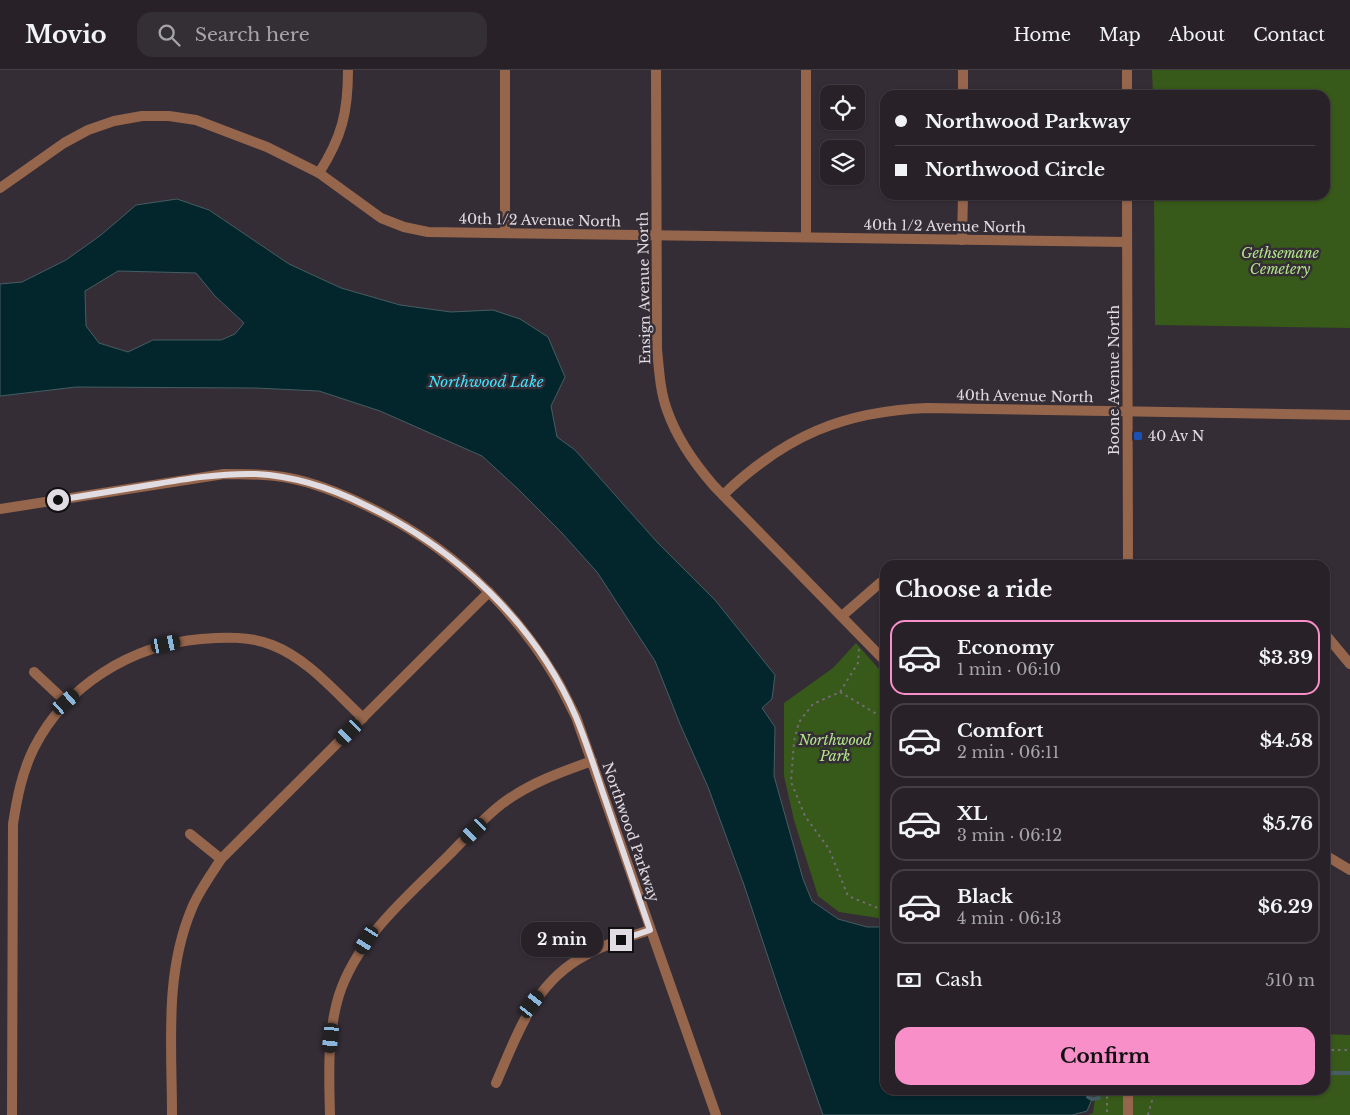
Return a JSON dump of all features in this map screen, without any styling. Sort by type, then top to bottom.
[{"type":"street","points":[[319,172],[332,152],[342,129],[346,107],[348,70]]},
{"type":"street","points":[[504,233],[505,70]]},
{"type":"street","name":"Ensign Avenue North","points":[[656,70],[657,349],[660,380],[666,409],[678,438],[694,462],[723,495],[880,656]]},
{"type":"street","points":[[806,70],[806,237]]},
{"type":"street","points":[[963,70],[963,90]]},
{"type":"street","points":[[1127,70],[1127,90]]},
{"type":"street","name":"40th 1/2 Avenue North","points":[[0,188],[64,144],[88,130],[114,121],[142,116],[169,116],[196,120],[267,147],[319,172],[381,218],[404,227],[428,232],[1127,242]]},
{"type":"street","points":[[962,200],[962,240]]},
{"type":"street","name":"Boone Avenue North","points":[[1127,200],[1128,560]]},
{"type":"street","name":"40th Avenue North","points":[[723,495],[763,460],[793,441],[824,426],[859,416],[895,409],[1350,415]]},
{"type":"street","name":"Northwood Parkway","points":[[0,510],[224,474],[257,474],[289,478],[327,488],[392,517],[431,542],[467,570],[529,638],[555,677],[576,717],[716,1115]]},
{"type":"street","points":[[842,616],[880,583]]},
{"type":"street","points":[[172,1115],[171,1002],[173,978],[180,945],[192,907],[221,859],[489,592]]},
{"type":"street","points":[[12,1115],[13,824],[22,776],[34,748],[50,722],[66,702],[94,677],[122,661],[151,648],[181,641],[233,638],[270,644],[306,664],[363,718]]},
{"type":"street","points":[[1330,640],[1350,664]]},
{"type":"street","points":[[34,672],[66,702]]},
{"type":"street","points":[[330,1115],[329,1053],[332,1022],[351,966],[367,940],[386,918],[502,804],[546,778],[592,761]]},
{"type":"street","points":[[190,834],[221,859]]},
{"type":"street","points":[[1330,858],[1350,870]]},
{"type":"street","points":[[496,1083],[521,1025],[532,1004],[547,985],[565,968],[585,955],[650,930]]},
{"type":"street","points":[[1128,1095],[1128,1115]]},
{"type":"path","points":[[867,642],[858,650],[858,663],[840,692],[813,704],[799,722],[794,741],[791,782],[805,816],[829,849],[848,896],[880,909]]},
{"type":"path","points":[[840,692],[880,716]]},
{"type":"path","points":[[1330,1050],[1350,1050]]},
{"type":"path","points":[[1107,1095],[1107,1115]]},
{"type":"path","points":[[1148,1115],[1154,1095]]},
{"type":"green space","name":"Gethsemane Cemetery","points":[[1152,70],[1350,70],[1350,328],[1155,325],[1154,200],[1330,200],[1330,90],[1153,90]]},
{"type":"green space","name":"Northwood Park","points":[[856,643],[880,670],[880,918],[839,912],[818,896],[794,820],[784,776],[784,703],[833,668]]},
{"type":"green space","points":[[1330,1034],[1350,1035],[1350,1115],[1088,1115],[1093,1113],[1095,1095],[1330,1095]]},
{"type":"water","name":"Northwood Lake","points":[[177,199],[209,210],[289,264],[341,288],[400,305],[451,312],[493,310],[520,319],[548,337],[565,377],[551,406],[557,437],[575,450],[656,541],[715,600],[775,675],[772,699],[762,708],[775,727],[774,776],[803,879],[812,901],[838,919],[867,927],[880,927],[880,1095],[1092,1095],[1087,1111],[1072,1115],[823,1115],[744,885],[708,787],[655,661],[597,572],[561,532],[482,456],[380,411],[319,391],[256,388],[76,387],[0,396],[0,284],[22,282],[66,260],[101,235],[136,205]],"holes":[[[118,271],[196,273],[215,296],[244,323],[235,334],[221,340],[153,340],[128,352],[99,343],[86,326],[85,291]]]},
{"type":"waterway","points":[[1330,1073],[1350,1073]]},
{"type":"waterway","points":[[1088,1097],[1092,1099],[1099,1098]]},
{"type":"place","name":"40 Av N","points":[[1138,436]]},
{"type":"route","points":[[58,500],[224,474],[257,474],[289,478],[320,486],[350,497],[392,517],[431,542],[467,570],[500,603],[529,638],[555,677],[576,717],[650,930],[621,940]]}]
